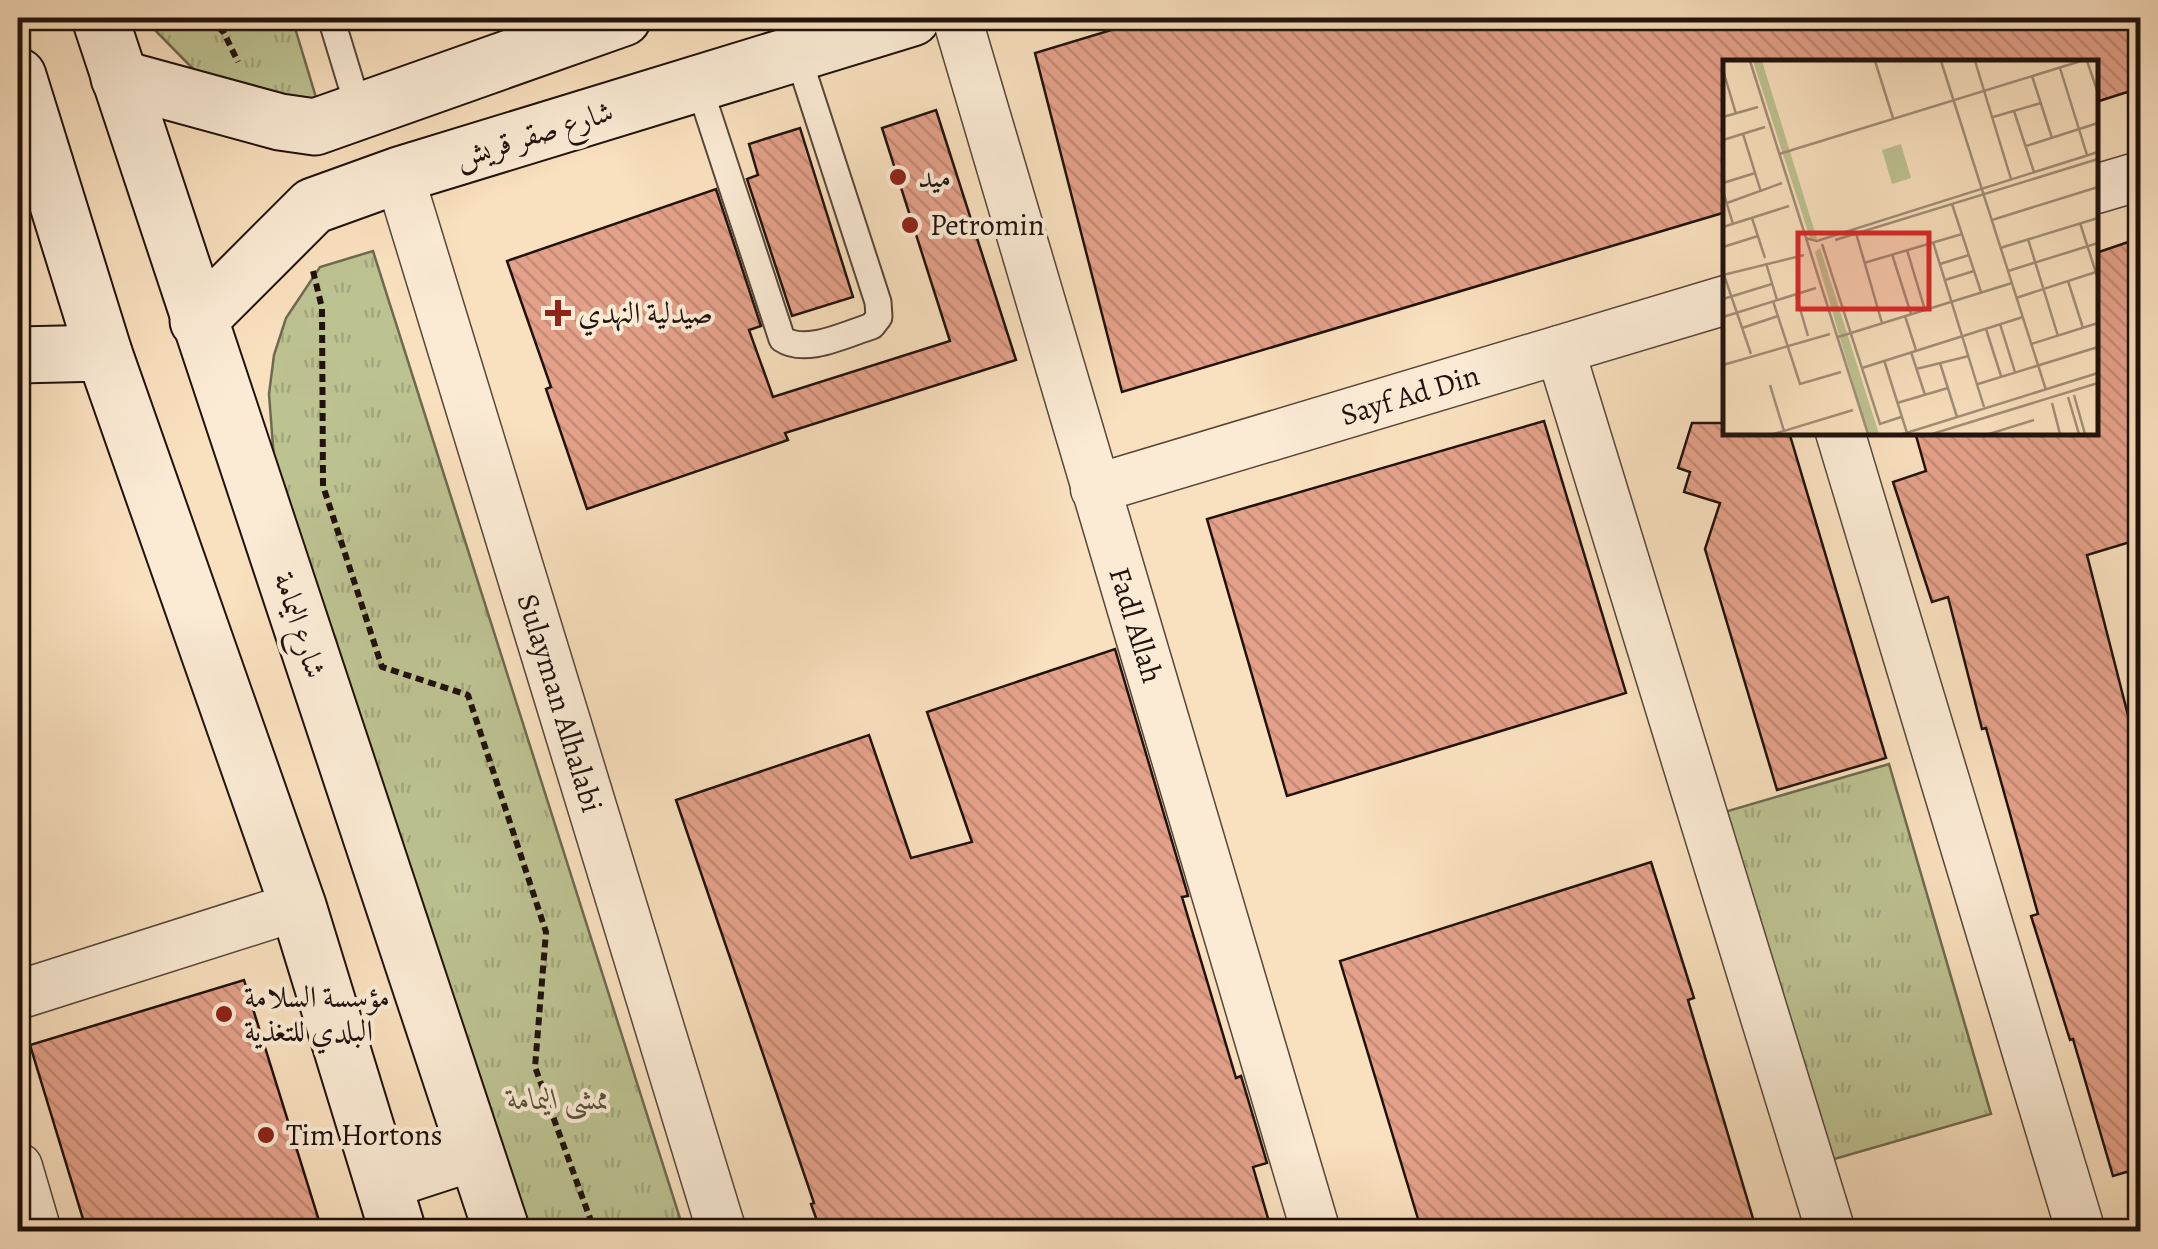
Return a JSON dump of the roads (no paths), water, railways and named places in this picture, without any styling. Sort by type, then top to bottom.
[{"type":"main road","name":"شارع اليمامة","points":[[100,18],[502,1232]]},
{"type":"main road","points":[[119,78],[315,127],[623,18]]},
{"type":"main road","points":[[644,18],[632,54],[639,78],[689,86]]},
{"type":"main road","name":"شارع صقر قريش","points":[[198,321],[313,206],[399,175],[912,18]]},
{"type":"main road","points":[[549,42],[595,61],[600,84],[586,118]]},
{"type":"main road","points":[[18,76],[27,147],[104,353],[298,906],[390,1207],[476,1152]]},
{"type":"main road","points":[[18,355],[104,353]]},
{"type":"street","name":"Fadl Allah","points":[[957,18],[1316,1232]]},
{"type":"street","name":"Sulayman Alhalabi","points":[[399,175],[722,1232]]},
{"type":"street","points":[[2098,188],[2140,176]]},
{"type":"street","name":"Sayf Ad Din","points":[[1095,488],[1723,301]]},
{"type":"street","points":[[1560,350],[1830,1232]]},
{"type":"street","points":[[1841,435],[2081,1232]]},
{"type":"street","points":[[18,995],[298,906]]},
{"type":"street","points":[[18,1167],[37,1232]]},
{"type":"lane","points":[[330,18],[359,110]]},
{"type":"lane","points":[[689,86],[782,339],[792,346],[806,346],[872,326],[879,317],[878,302],[796,53]]},
{"type":"place","name":"ميد","points":[[898,177]]},
{"type":"place","name":"Petromin","points":[[910,225]]},
{"type":"place","name":"صيدلية النهدي","points":[[558,313]]},
{"type":"place","name":"مؤسسة السلامة البلدي للتغذية","points":[[224,1014]]},
{"type":"place","name":"Tim Hortons","points":[[266,1135]]},
{"type":"park label","name":"ممشى اليمامة","points":[[559,1099]]}]
